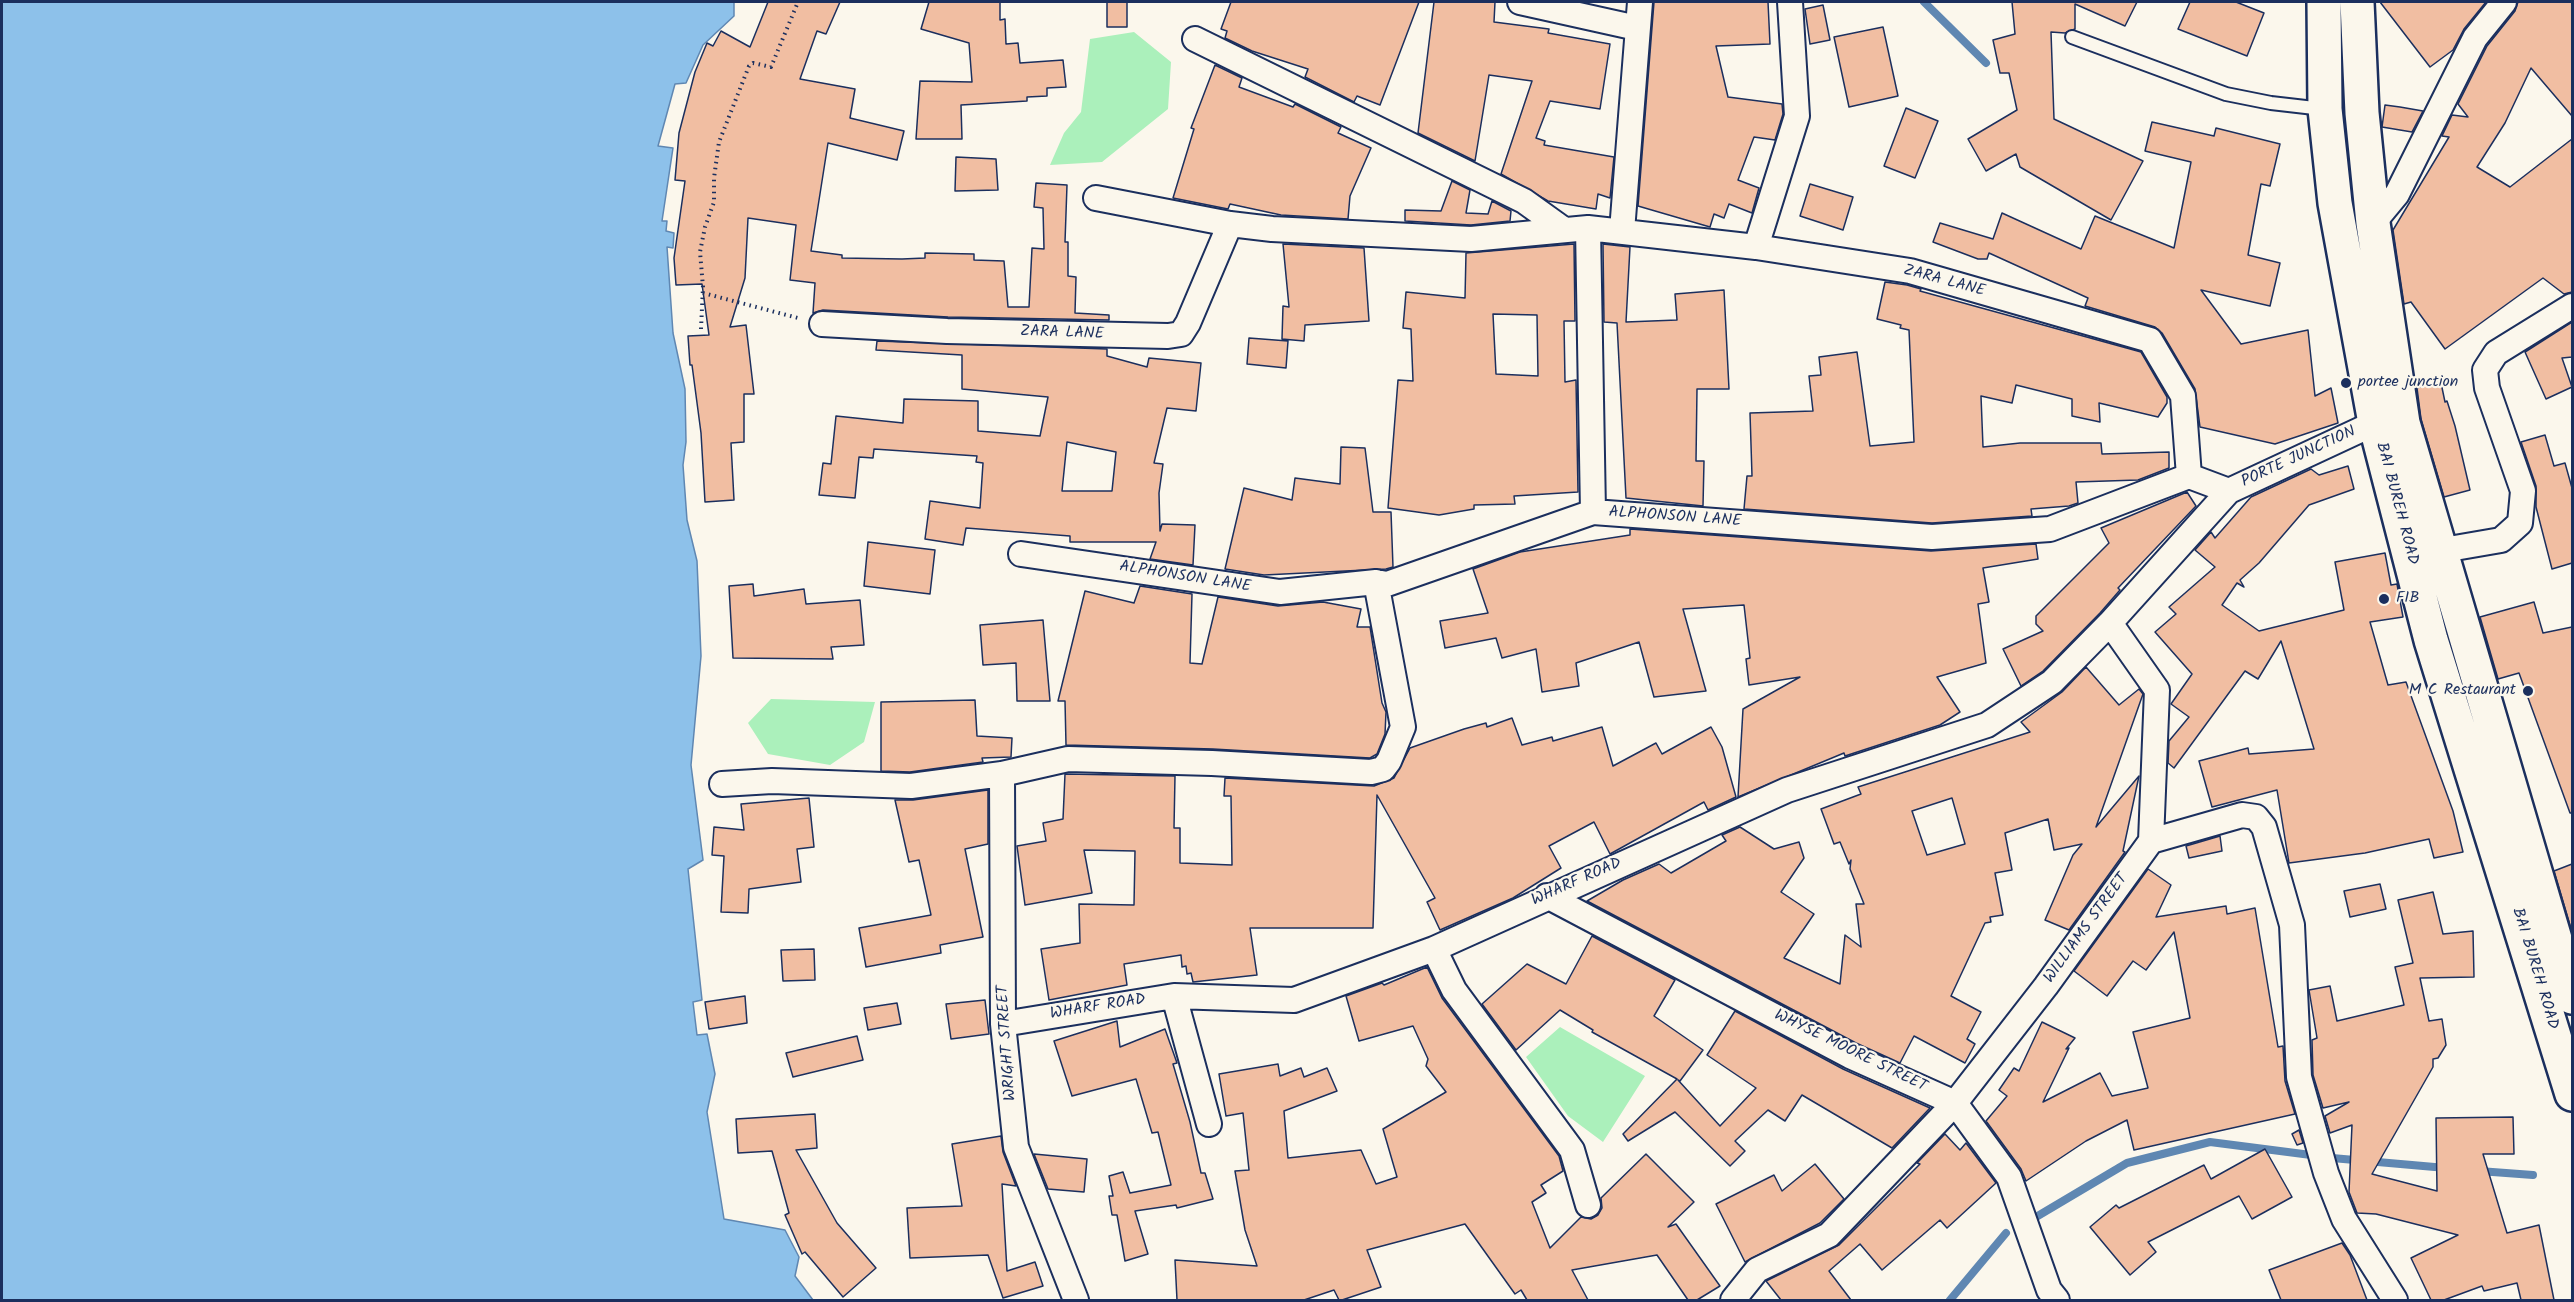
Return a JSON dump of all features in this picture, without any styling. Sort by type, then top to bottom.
[{"type":"highway","name":"BAI BUREH ROAD","points":[[2324,2],[2325,109],[2335,203],[2375,423],[2431,640],[2572,1094]]},
{"type":"highway","name":"BAI BUREH ROAD","points":[[2357,2],[2362,113],[2373,223],[2403,423],[2443,550],[2572,997]]},
{"type":"street","points":[[1520,2],[1637,28]]},
{"type":"street","points":[[1622,231],[1640,2]]},
{"type":"street","points":[[1756,247],[1797,116],[1790,2]]},
{"type":"street","points":[[2373,223],[2397,194],[2475,38],[2504,2]]},
{"type":"street","points":[[1195,39],[1524,201],[1563,229]]},
{"type":"street","name":"ZARA LANE","points":[[1095,198],[1230,224],[1272,229],[1471,238],[1588,228],[1756,247],[1910,271],[2150,340],[2183,396],[2189,476]]},
{"type":"street","name":"ZARA LANE","points":[[822,324],[1057,334],[1168,336],[1181,334],[1188,323],[1230,224]]},
{"type":"street","points":[[1588,228],[1593,512]]},
{"type":"street","points":[[2443,550],[2501,540],[2520,523],[2523,491],[2487,388],[2485,370],[2496,352],[2572,306]]},
{"type":"street","name":"PORTE JUNCTION","points":[[2189,476],[2229,491],[2375,423]]},
{"type":"street","name":"ALPHONSON LANE","points":[[1021,554],[1280,592],[1376,582],[1387,584],[1593,512],[1932,537],[2050,529],[2189,476]]},
{"type":"street","points":[[2229,491],[2110,623],[2157,690],[2151,841],[2242,815],[2256,817],[2264,827],[2292,925],[2299,1077],[2326,1173],[2344,1219],[2395,1300]]},
{"type":"street","points":[[722,784],[772,781],[910,786],[1002,774],[1068,759],[1212,763],[1371,772],[1383,769],[1389,761],[1403,727],[1376,582]]},
{"type":"street","name":"WHARF ROAD","points":[[1003,1024],[1173,996],[1294,1000],[1434,949],[1547,896],[1787,790],[1987,725],[2052,682],[2110,623]]},
{"type":"street","name":"WRIGHT STREET","points":[[1002,774],[1003,1024],[1016,1147],[1076,1300]]},
{"type":"street","name":"WILLIAMS STREET","points":[[1733,1300],[1757,1270],[1829,1235],[1955,1103],[2046,986],[2151,841]]},
{"type":"street","name":"WHYSE MOORE STREET","points":[[1547,896],[1850,1056],[1955,1103]]},
{"type":"street","points":[[1434,949],[1454,990],[1572,1150],[1588,1205]]},
{"type":"street","points":[[1173,996],[1209,1124]]},
{"type":"street","points":[[1955,1103],[2008,1177],[2049,1290],[2057,1300]]},
{"type":"lane","points":[[2072,37],[2226,94],[2271,103],[2325,109]]},
{"type":"path","points":[[701,328],[703,293],[700,252],[705,227],[714,202],[714,178],[719,142],[749,66],[753,63],[771,68],[798,2]]},
{"type":"path","points":[[703,293],[822,324]]},
{"type":"green space","points":[[1134,32],[1171,62],[1168,109],[1102,162],[1050,165],[1064,133],[1081,112],[1090,39]]},
{"type":"green space","points":[[771,699],[875,702],[864,742],[830,765],[768,754],[748,723]]},
{"type":"green space","points":[[1560,1027],[1645,1076],[1603,1142],[1568,1116],[1526,1057]]},
{"type":"water","points":[[2,2],[734,2],[734,16],[703,45],[686,83],[675,84],[658,146],[673,148],[662,221],[667,221],[666,231],[674,233],[673,248],[667,247],[673,333],[685,389],[686,442],[683,465],[687,520],[697,561],[701,656],[691,765],[703,860],[688,869],[702,1000],[693,1002],[697,1035],[707,1034],[715,1074],[707,1112],[724,1219],[785,1230],[799,1257],[795,1276],[813,1300],[2,1300]]},
{"type":"building","points":[[768,2],[840,2],[826,34],[817,31],[800,79],[855,89],[850,118],[904,131],[897,160],[828,143],[811,251],[842,255],[842,258],[902,259],[925,258],[925,253],[974,254],[974,260],[1004,261],[1008,307],[1029,307],[1032,248],[1044,249],[1043,208],[1034,207],[1036,183],[1067,185],[1065,242],[1068,242],[1068,276],[1076,277],[1075,313],[1109,315],[1109,320],[948,317],[823,310],[813,313],[815,283],[790,280],[796,225],[748,218],[745,278],[730,327],[746,325],[754,394],[744,394],[744,442],[731,443],[734,500],[705,502],[701,433],[692,365],[690,365],[688,336],[709,335],[702,284],[676,285],[674,258],[685,181],[675,180],[679,133],[695,72],[707,43],[713,46],[721,31],[750,47]]},
{"type":"building","points":[[929,2],[1000,2],[1000,20],[1005,19],[1006,44],[1018,43],[1020,63],[1063,60],[1066,87],[1047,88],[1047,96],[1027,97],[1027,101],[961,105],[962,139],[916,139],[920,81],[972,82],[969,43],[921,29]]},
{"type":"building","points":[[1107,2],[1127,2],[1127,27],[1107,27]]},
{"type":"building","points":[[1231,2],[1419,2],[1380,105],[1357,96],[1354,102],[1305,77],[1308,69],[1252,51],[1225,38],[1227,31],[1221,29]]},
{"type":"building","points":[[1434,2],[1495,2],[1494,22],[1549,29],[1548,33],[1610,44],[1600,109],[1550,101],[1536,138],[1545,141],[1544,145],[1614,157],[1610,198],[1598,194],[1596,209],[1548,201],[1501,174],[1532,81],[1489,75],[1475,161],[1418,133]]},
{"type":"building","points":[[1654,2],[1768,2],[1770,44],[1716,46],[1728,97],[1782,104],[1783,114],[1775,140],[1754,137],[1738,180],[1759,188],[1752,213],[1729,204],[1724,218],[1714,214],[1710,227],[1638,206]]},
{"type":"building","points":[[2012,2],[2137,2],[2125,26],[2075,4],[2075,29],[2065,33],[2051,32],[2054,119],[2143,161],[2111,220],[2020,167],[2016,154],[1986,171],[1968,139],[2017,110],[2009,73],[2000,73],[1993,40],[2015,34]]},
{"type":"building","points":[[2190,2],[2236,2],[2264,13],[2247,56],[2178,29]]},
{"type":"building","points":[[2380,2],[2486,2],[2464,29],[2453,50],[2430,67]]},
{"type":"building","points":[[2518,2],[2572,2],[2572,116],[2531,68],[2505,123],[2477,167],[2510,187],[2572,139],[2572,292],[2564,294],[2543,278],[2445,349],[2411,302],[2404,304],[2393,230],[2449,137],[2442,136],[2452,115],[2468,117],[2458,104],[2487,46],[2515,11]]},
{"type":"building","points":[[1823,5],[1830,40],[1810,44],[1805,9]]},
{"type":"building","points":[[1883,27],[1898,96],[1849,107],[1834,37]]},
{"type":"building","points":[[1215,65],[1242,78],[1239,87],[1293,107],[1295,104],[1341,127],[1338,133],[1371,148],[1350,196],[1348,219],[1281,215],[1230,204],[1228,209],[1173,198],[1194,129],[1191,128]]},
{"type":"building","points":[[2385,105],[2423,111],[2412,132],[2382,127]]},
{"type":"building","points":[[1906,108],[1938,121],[1915,178],[1884,166]]},
{"type":"building","points":[[2152,122],[2214,136],[2216,128],[2280,144],[2270,186],[2261,184],[2248,255],[2280,263],[2270,306],[2201,290],[2241,344],[2308,330],[2315,396],[2331,388],[2338,423],[2275,444],[2200,427],[2195,389],[2162,333],[2155,327],[2085,306],[2088,298],[1989,253],[1987,259],[1978,259],[1933,242],[1940,223],[1993,239],[2002,213],[2081,249],[2095,216],[2174,248],[2191,162],[2145,151]]},
{"type":"building","points":[[956,157],[996,159],[998,190],[955,191]]},
{"type":"building","points":[[1452,181],[1470,190],[1466,213],[1488,214],[1492,201],[1511,211],[1510,221],[1471,225],[1405,221],[1405,210],[1441,211]]},
{"type":"building","points":[[1810,184],[1853,197],[1843,230],[1800,216]]},
{"type":"building","points":[[1283,244],[1364,248],[1369,321],[1305,325],[1304,341],[1282,339],[1283,306],[1289,307]]},
{"type":"building","points":[[1574,244],[1575,321],[1564,321],[1565,382],[1576,380],[1578,492],[1514,496],[1515,504],[1474,505],[1474,509],[1439,515],[1388,508],[1398,380],[1413,381],[1411,329],[1403,328],[1406,292],[1465,298],[1466,253]],"holes":[[[1493,314],[1537,315],[1538,376],[1496,374]]]},
{"type":"building","points":[[1603,244],[1630,247],[1626,322],[1677,320],[1675,294],[1724,290],[1729,389],[1697,389],[1696,461],[1704,461],[1703,506],[1626,498],[1617,323],[1604,322]]},
{"type":"building","points":[[1885,282],[1907,285],[1921,289],[1920,291],[2141,352],[2167,397],[2167,403],[2158,417],[2099,403],[2100,422],[2072,416],[2072,399],[2016,385],[2012,403],[1981,396],[1983,447],[2020,443],[2101,443],[2102,454],[2169,452],[2169,468],[2138,480],[2076,482],[2078,503],[2069,506],[2031,509],[2032,516],[1932,523],[1744,509],[1747,476],[1752,476],[1750,413],[1813,411],[1809,376],[1821,375],[1819,357],[1857,352],[1870,446],[1914,442],[1909,330],[1900,328],[1901,325],[1877,319]]},
{"type":"building","points":[[2572,322],[2572,357],[2562,358],[2572,387],[2546,399],[2525,352]]},
{"type":"building","points":[[1249,338],[1288,341],[1286,368],[1247,364]]},
{"type":"building","points":[[877,341],[1107,349],[1107,356],[1147,367],[1149,358],[1201,363],[1196,411],[1167,408],[1154,463],[1163,464],[1159,493],[1160,531],[1162,524],[1195,525],[1193,565],[1150,559],[1156,542],[1070,542],[1070,536],[966,528],[963,545],[925,539],[930,501],[980,508],[983,463],[976,462],[977,456],[874,449],[873,458],[859,457],[855,498],[819,495],[823,463],[831,464],[836,416],[903,423],[904,399],[978,401],[978,431],[1040,436],[1048,397],[962,389],[962,355],[876,350]],"holes":[[[1067,442],[1116,452],[1112,491],[1062,491]]]},
{"type":"building","points":[[2440,378],[2445,402],[2447,401],[2455,426],[2470,490],[2444,497],[2421,419],[2417,388]]},
{"type":"building","points":[[2545,435],[2554,466],[2565,463],[2572,488],[2572,563],[2552,569],[2536,507],[2536,486],[2521,442]]},
{"type":"building","points":[[1341,447],[1365,448],[1373,512],[1391,512],[1393,567],[1264,575],[1225,569],[1244,488],[1292,500],[1295,478],[1340,484]]},
{"type":"building","points":[[2348,466],[2354,489],[2309,505],[2259,563],[2240,580],[2244,587],[2237,583],[2222,605],[2259,631],[2344,610],[2335,562],[2385,553],[2391,585],[2397,584],[2403,617],[2370,622],[2388,685],[2406,682],[2453,811],[2463,852],[2434,858],[2429,839],[2365,853],[2289,863],[2277,790],[2212,807],[2199,761],[2248,748],[2249,754],[2314,749],[2281,641],[2258,679],[2245,671],[2174,768],[2168,763],[2169,741],[2189,717],[2171,704],[2192,674],[2155,632],[2176,614],[2169,607],[2215,567],[2195,550],[2211,532],[2215,538],[2251,497],[2311,469],[2319,475]]},
{"type":"building","points":[[2187,492],[2196,506],[2118,588],[2120,590],[2100,613],[2043,671],[2021,686],[2003,649],[2043,631],[2036,624],[2036,616],[2109,543],[2101,528]]},
{"type":"building","points":[[1630,529],[1931,551],[2036,544],[2038,559],[1983,568],[1989,602],[1978,604],[1986,663],[1937,677],[1960,712],[1940,725],[1845,756],[1844,753],[1738,797],[1743,709],[1800,677],[1749,685],[1746,659],[1750,658],[1744,605],[1683,609],[1706,691],[1654,697],[1639,642],[1576,663],[1579,686],[1542,692],[1536,649],[1502,658],[1496,638],[1445,648],[1440,621],[1488,613],[1473,569],[1520,552],[1630,535]]},
{"type":"building","points":[[868,542],[935,550],[930,594],[864,586]]},
{"type":"building","points":[[753,584],[754,596],[804,589],[806,604],[860,600],[864,645],[831,647],[833,659],[733,658],[729,586]]},
{"type":"building","points":[[1140,586],[1192,594],[1190,663],[1202,664],[1218,597],[1278,606],[1323,602],[1361,609],[1357,627],[1370,627],[1382,703],[1386,712],[1385,734],[1377,754],[1370,758],[1213,749],[1066,745],[1065,701],[1058,701],[1085,591],[1134,603]]},
{"type":"building","points":[[2534,602],[2543,633],[2572,627],[2572,813],[2570,813],[2519,673],[2498,679],[2480,617]]},
{"type":"building","points":[[1043,620],[1050,701],[1017,701],[1016,663],[983,665],[980,625]]},
{"type":"building","points":[[2086,667],[2119,705],[2139,689],[2143,694],[2096,827],[2139,776],[2123,851],[2125,852],[2069,930],[2045,920],[2073,855],[2082,844],[2054,850],[2048,819],[2005,833],[2012,870],[1995,873],[2003,915],[1990,917],[1991,922],[1985,923],[1951,996],[1981,1012],[1967,1039],[1975,1044],[1965,1063],[1914,1036],[1900,1063],[1856,1043],[1587,901],[1623,880],[1659,864],[1671,873],[1726,841],[1722,835],[1740,827],[1774,849],[1799,842],[1804,858],[1781,892],[1814,914],[1784,958],[1840,984],[1845,935],[1861,947],[1856,904],[1864,904],[1850,869],[1851,860],[1849,864],[1840,842],[1834,844],[1821,809],[1861,794],[1858,787],[2030,732],[2021,722],[2062,692]],"holes":[[[1952,798],[1965,844],[1927,855],[1912,811]]]},
{"type":"building","points":[[975,700],[977,736],[1012,738],[1011,757],[982,758],[983,762],[910,772],[881,771],[881,702]]},
{"type":"building","points":[[1512,718],[1522,745],[1552,737],[1553,741],[1602,727],[1613,766],[1656,743],[1662,754],[1711,727],[1722,747],[1736,797],[1708,810],[1704,802],[1610,854],[1594,822],[1549,846],[1561,868],[1513,898],[1440,930],[1427,902],[1435,898],[1377,795],[1373,928],[1250,928],[1257,975],[1193,982],[1191,973],[1187,974],[1186,966],[1182,967],[1181,955],[1124,964],[1127,985],[1049,1000],[1041,949],[1080,943],[1079,904],[1134,905],[1135,851],[1084,850],[1092,893],[1025,905],[1017,846],[1046,841],[1043,823],[1063,819],[1065,774],[1175,776],[1174,828],[1180,828],[1180,863],[1232,865],[1231,796],[1224,796],[1225,778],[1374,786],[1394,778],[1410,748],[1464,729],[1486,723],[1487,727]]},
{"type":"building","points":[[988,790],[988,844],[965,849],[983,937],[940,945],[941,953],[866,967],[859,928],[931,915],[919,860],[909,862],[895,800],[913,800]]},
{"type":"building","points":[[809,798],[814,847],[797,849],[801,882],[749,889],[748,913],[721,912],[724,856],[712,855],[714,827],[744,830],[741,804]]},
{"type":"building","points":[[2220,836],[2222,851],[2189,858],[2186,846]]},
{"type":"building","points":[[2572,864],[2572,932],[2554,871]]},
{"type":"building","points":[[2148,869],[2171,885],[2156,917],[2226,906],[2227,914],[2255,908],[2278,1047],[2283,1046],[2285,1081],[2295,1114],[2134,1150],[2127,1120],[2086,1141],[2026,1181],[2021,1169],[1986,1121],[2007,1096],[1999,1090],[2014,1068],[2019,1071],[2042,1022],[2075,1038],[2066,1049],[2069,1048],[2043,1102],[2100,1073],[2112,1096],[2148,1088],[2133,1032],[2190,1018],[2174,932],[2146,970],[2133,961],[2107,996],[2074,971]]},
{"type":"building","points":[[2380,884],[2386,909],[2350,917],[2344,891]]},
{"type":"building","points":[[2433,892],[2443,934],[2473,931],[2474,977],[2420,978],[2429,1021],[2442,1019],[2446,1045],[2438,1058],[2433,1059],[2433,1067],[2372,1174],[2437,1191],[2436,1118],[2513,1117],[2514,1154],[2483,1154],[2507,1233],[2539,1225],[2554,1300],[2521,1300],[2517,1283],[2484,1291],[2482,1286],[2444,1300],[2431,1300],[2411,1258],[2458,1235],[2376,1214],[2357,1213],[2349,1192],[2352,1125],[2330,1133],[2325,1116],[2349,1102],[2323,1108],[2313,1075],[2312,1040],[2317,1038],[2309,990],[2330,986],[2337,1021],[2404,1005],[2395,967],[2413,963],[2398,900]]},
{"type":"building","points":[[1592,936],[1675,980],[1654,1016],[1703,1050],[1680,1081],[1678,1080],[1720,1126],[1756,1088],[1707,1055],[1735,1011],[1843,1069],[1930,1108],[1892,1148],[1802,1095],[1785,1121],[1768,1110],[1735,1141],[1745,1151],[1730,1166],[1675,1112],[1628,1141],[1623,1134],[1677,1079],[1592,1032],[1593,1030],[1560,1010],[1516,1050],[1482,1004],[1527,964],[1566,984]]},
{"type":"building","points":[[814,949],[815,980],[783,981],[781,950]]},
{"type":"building","points":[[1427,967],[1442,998],[1559,1156],[1563,1171],[1541,1185],[1546,1193],[1532,1202],[1550,1248],[1581,1217],[1591,1219],[1598,1215],[1602,1208],[1601,1198],[1646,1154],[1694,1202],[1668,1227],[1676,1224],[1720,1286],[1697,1300],[1688,1300],[1657,1255],[1572,1270],[1588,1300],[1527,1300],[1521,1290],[1515,1294],[1465,1224],[1367,1250],[1381,1287],[1342,1300],[1339,1300],[1334,1290],[1304,1300],[1177,1300],[1175,1260],[1257,1266],[1245,1230],[1235,1171],[1249,1170],[1243,1113],[1226,1116],[1219,1074],[1278,1064],[1280,1076],[1301,1068],[1304,1077],[1327,1068],[1337,1091],[1284,1111],[1288,1158],[1361,1150],[1376,1184],[1397,1177],[1383,1129],[1446,1092],[1426,1066],[1428,1059],[1413,1026],[1359,1041],[1346,996],[1382,983],[1384,985]]},
{"type":"building","points":[[745,996],[747,1023],[709,1029],[705,1002]]},
{"type":"building","points":[[985,1000],[989,1034],[951,1039],[946,1004]]},
{"type":"building","points":[[897,1003],[901,1024],[868,1030],[864,1008]]},
{"type":"building","points":[[1117,1021],[1120,1047],[1165,1029],[1177,1063],[1173,1064],[1190,1122],[1201,1173],[1205,1173],[1213,1199],[1177,1208],[1176,1205],[1135,1211],[1148,1254],[1125,1261],[1117,1215],[1112,1215],[1109,1196],[1113,1196],[1109,1176],[1123,1172],[1130,1193],[1171,1185],[1158,1132],[1152,1133],[1136,1079],[1072,1096],[1054,1041]]},
{"type":"building","points":[[857,1036],[863,1060],[793,1077],[786,1053]]},
{"type":"building","points":[[815,1114],[817,1148],[796,1150],[837,1223],[876,1268],[843,1297],[805,1252],[802,1254],[785,1215],[789,1213],[772,1151],[738,1153],[736,1119]]},
{"type":"building","points":[[2299,1130],[2303,1143],[2297,1145],[2292,1134]]},
{"type":"building","points":[[1945,1134],[1960,1150],[1966,1143],[1996,1183],[1947,1228],[1940,1220],[1882,1270],[1860,1244],[1829,1271],[1851,1300],[1781,1300],[1766,1281],[1839,1245],[1920,1164],[1917,1163]]},
{"type":"building","points":[[1001,1136],[1003,1152],[1016,1186],[1002,1184],[1007,1271],[1035,1262],[1043,1286],[1003,1298],[988,1255],[910,1258],[907,1208],[962,1206],[952,1144]]},
{"type":"building","points":[[2265,1149],[2292,1197],[2252,1219],[2239,1196],[2148,1242],[2156,1252],[2130,1275],[2090,1227],[2116,1205],[2119,1208],[2204,1165],[2211,1179]]},
{"type":"building","points":[[1034,1154],[1087,1159],[1084,1192],[1048,1189]]},
{"type":"building","points":[[1815,1164],[1844,1199],[1820,1223],[1745,1262],[1716,1204],[1774,1175],[1782,1191]]},
{"type":"building","points":[[2342,1243],[2350,1255],[2367,1300],[2281,1300],[2269,1270]]},
{"type":"waterway","points":[[1924,2],[1986,63]]},
{"type":"waterway","points":[[2036,1217],[2127,1163],[2210,1142],[2311,1155]]},
{"type":"waterway","points":[[2332,1158],[2446,1168]]},
{"type":"waterway","points":[[2479,1171],[2533,1175]]},
{"type":"waterway","points":[[1950,1300],[2006,1233]]},
{"type":"place","name":"portee junction","points":[[2346,383]]},
{"type":"place","name":"FIB","points":[[2384,599]]},
{"type":"place","name":"M C Restaurant","points":[[2528,691]]}]
